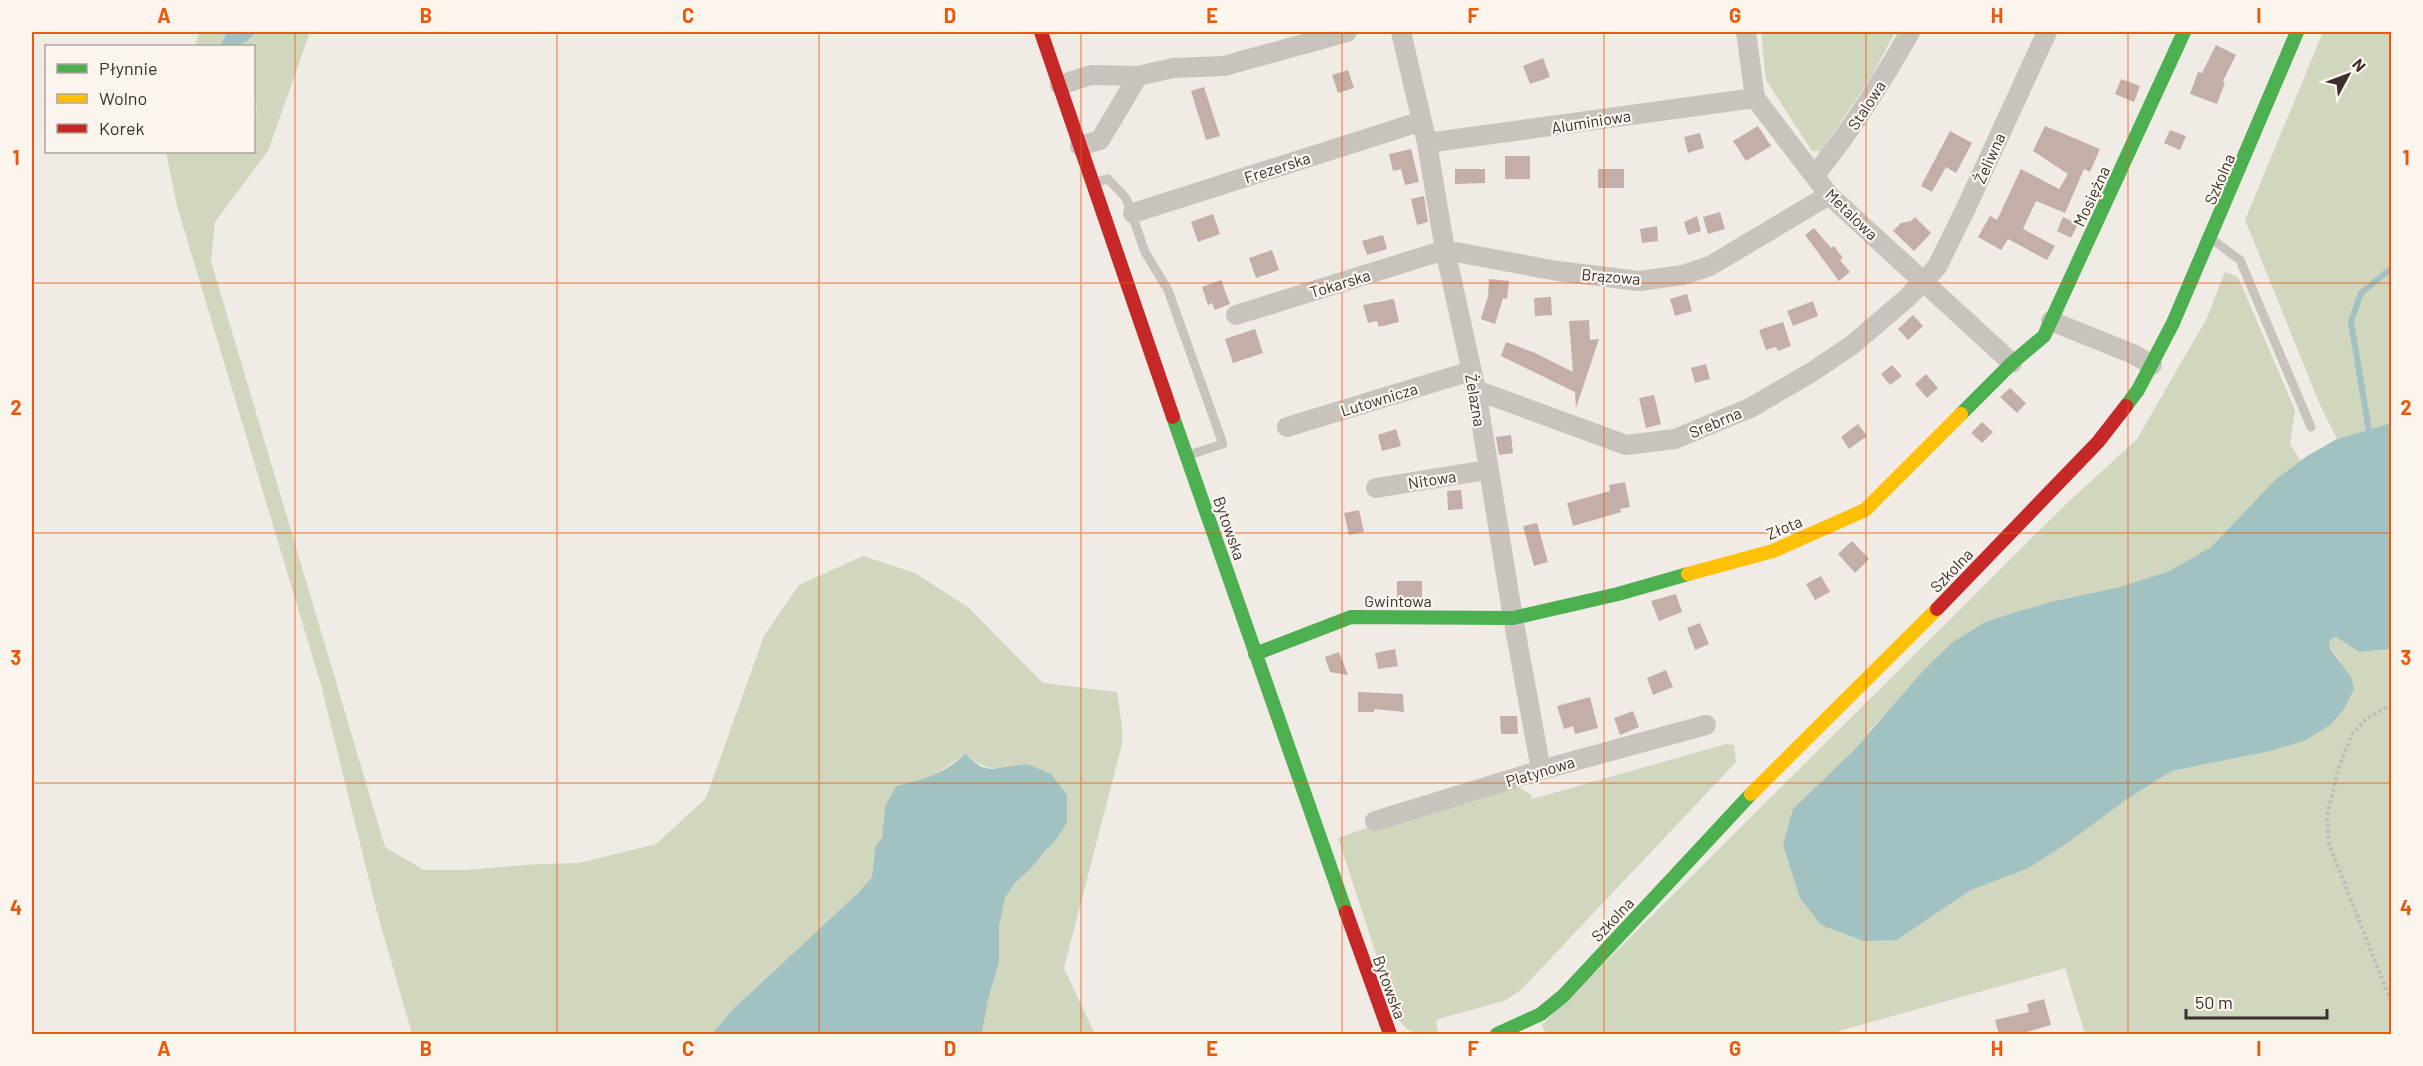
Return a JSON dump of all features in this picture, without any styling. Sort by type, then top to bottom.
[{"type":"street","name":"Bytowska","points":[[1041,32],[1255,654],[1390,1035]]},
{"type":"street","points":[[1060,85],[1091,75],[1138,76],[1173,68],[1224,66],[1347,32]]},
{"type":"street","name":"Żelazna","points":[[1401,32],[1427,144],[1445,250],[1473,381],[1541,770]]},
{"type":"street","points":[[1746,32],[1755,98]]},
{"type":"street","name":"Stalowa","points":[[1815,175],[1842,142],[1892,65],[1910,32]]},
{"type":"street","name":"Żeliwna","points":[[1923,281],[1937,267],[2047,32]]},
{"type":"street","name":"Mosiężna","points":[[2012,363],[2044,336],[2184,32]]},
{"type":"street","name":"Szkolna","points":[[1497,1035],[1540,1014],[1563,996],[1725,820],[1941,604],[2098,442],[2138,390],[2152,365],[2211,238],[2297,32]]},
{"type":"street","points":[[1080,146],[1100,140],[1138,76]]},
{"type":"street","name":"Aluminiowa","points":[[1427,144],[1755,98]]},
{"type":"street","name":"Metalowa","points":[[1755,98],[1829,195],[2012,363]]},
{"type":"street","name":"Frezerska","points":[[1133,213],[1422,121]]},
{"type":"street","name":"Brązowa","points":[[1445,250],[1557,271],[1639,281],[1683,275],[1710,266],[1829,195]]},
{"type":"street","name":"Tokarska","points":[[1236,315],[1445,250]]},
{"type":"street","name":"Srebrna","points":[[1473,381],[1626,445],[1676,439],[1750,408],[1812,372],[1852,345],[1907,298],[1923,281]]},
{"type":"street","points":[[2051,321],[2133,354],[2152,365]]},
{"type":"street","name":"Złota","points":[[1513,618],[1618,594],[1773,551],[1865,510],[2012,363]]},
{"type":"street","name":"Lutownicza","points":[[1287,427],[1473,381]]},
{"type":"street","name":"Nitowa","points":[[1376,488],[1487,470]]},
{"type":"street","name":"Gwintowa","points":[[1255,654],[1351,617],[1399,615],[1513,618]]},
{"type":"street","name":"Platynowa","points":[[1375,821],[1541,770],[1706,725]]},
{"type":"lane","points":[[1093,183],[1108,179],[1126,198],[1145,252],[1168,290],[1223,444],[1188,456]]},
{"type":"lane","points":[[2211,238],[2240,260],[2311,427]]},
{"type":"path","points":[[2391,705],[2367,718],[2352,734],[2338,770],[2327,816],[2329,844],[2391,1004]]},
{"type":"green space","points":[[199,32],[227,32],[220,45],[195,45]]},
{"type":"green space","points":[[256,32],[310,32],[268,151],[215,222],[211,261],[385,847],[424,870],[467,870],[579,863],[656,844],[706,798],[764,636],[799,585],[863,556],[915,573],[969,608],[1043,683],[1117,692],[1122,744],[1064,968],[1095,1034],[982,1034],[988,1000],[999,962],[999,927],[1005,898],[1014,884],[1044,854],[1067,823],[1027,764],[994,768],[981,764],[965,754],[929,779],[896,786],[885,806],[882,839],[875,847],[872,877],[859,892],[732,1010],[712,1034],[412,1034],[377,912],[321,685],[177,206],[166,153],[255,153],[257,108],[255,45],[241,45],[251,39]]},
{"type":"green space","points":[[1761,32],[1895,32],[1872,76],[1821,151],[1812,151],[1766,80]]},
{"type":"green space","points":[[2323,32],[2391,32],[2391,423],[2337,439],[2321,407],[2245,220]]},
{"type":"green space","points":[[2225,272],[2238,277],[2295,410],[2290,444],[2301,461],[2275,480],[2211,547],[2169,571],[2120,587],[2050,602],[1987,621],[1877,722],[1854,750],[1793,809],[1897,940],[1971,890],[2029,868],[2130,797],[2172,771],[2271,751],[2304,741],[2340,660],[2329,647],[2330,640],[2336,637],[2359,652],[2391,649],[2391,1034],[2085,1034],[2065,968],[1839,1031],[1839,1034],[1546,1034],[1542,1025],[2063,507],[2137,439],[2207,318]]},
{"type":"green space","points":[[1726,744],[1734,745],[1736,762],[1520,991],[1504,1001],[1438,1019],[1436,1022],[1438,1034],[1419,1034],[1404,1026],[1396,1015],[1338,838],[1516,785],[1530,794],[1532,799]]},
{"type":"water","points":[[227,32],[256,32],[249,40],[241,44],[220,45]]},
{"type":"water","points":[[2391,423],[2391,649],[2359,652],[2336,637],[2330,640],[2329,647],[2351,677],[2354,689],[2344,709],[2330,725],[2304,741],[2271,751],[2172,771],[2130,797],[2029,868],[1971,890],[1897,940],[1864,941],[1821,925],[1800,898],[1783,845],[1793,809],[1854,750],[1923,671],[1953,642],[1987,621],[2050,602],[2120,587],[2169,571],[2211,547],[2275,480],[2307,456],[2337,439]]},
{"type":"water","points":[[965,754],[981,767],[992,769],[1027,764],[1051,774],[1067,795],[1067,823],[1057,838],[1014,884],[1005,898],[999,927],[999,962],[988,1000],[982,1034],[712,1034],[732,1010],[859,892],[872,877],[875,847],[882,838],[885,806],[896,786],[933,775],[949,767]]},
{"type":"building","points":[[2216,45],[2236,55],[2223,81],[2225,82],[2217,104],[2190,94],[2198,72],[2202,73]]},
{"type":"building","points":[[1543,58],[1550,77],[1530,84],[1523,66]]},
{"type":"building","points":[[1348,70],[1354,88],[1338,93],[1332,75]]},
{"type":"building","points":[[2121,79],[2140,86],[2134,102],[2115,94]]},
{"type":"building","points":[[1204,87],[1220,136],[1206,140],[1191,91]]},
{"type":"building","points":[[1758,126],[1771,146],[1746,161],[1733,141]]},
{"type":"building","points":[[2045,126],[2100,149],[2090,172],[2084,169],[2065,213],[2036,201],[2023,229],[2055,246],[2047,260],[2008,239],[2001,250],[1978,237],[1990,216],[1997,220],[2021,169],[2059,189],[2068,174],[2033,151]]},
{"type":"building","points":[[2170,130],[2186,136],[2180,150],[2164,143]]},
{"type":"building","points":[[1950,131],[1972,143],[1956,173],[1946,167],[1932,192],[1921,186]]},
{"type":"building","points":[[1700,133],[1704,148],[1688,153],[1684,137]]},
{"type":"building","points":[[1411,149],[1419,182],[1405,185],[1401,169],[1393,171],[1389,154]]},
{"type":"building","points":[[1505,156],[1530,156],[1530,179],[1505,179]]},
{"type":"building","points":[[1455,169],[1485,169],[1485,183],[1455,184]]},
{"type":"building","points":[[1598,169],[1624,169],[1624,188],[1598,188]]},
{"type":"building","points":[[1424,196],[1428,222],[1417,225],[1411,199]]},
{"type":"building","points":[[1720,212],[1725,229],[1708,234],[1703,217]]},
{"type":"building","points":[[1213,214],[1220,234],[1198,242],[1191,222]]},
{"type":"building","points":[[1697,216],[1701,231],[1688,235],[1684,222]]},
{"type":"building","points":[[1915,217],[1931,233],[1914,251],[1893,231],[1901,223],[1911,221]]},
{"type":"building","points":[[2063,217],[2078,224],[2071,238],[2057,231]]},
{"type":"building","points":[[1657,226],[1658,241],[1642,243],[1640,229]]},
{"type":"building","points":[[1814,228],[1831,248],[1834,246],[1843,258],[1840,260],[1850,272],[1839,281],[1805,235]]},
{"type":"building","points":[[1383,235],[1387,249],[1367,255],[1362,241]]},
{"type":"building","points":[[1272,250],[1279,270],[1256,278],[1249,258]]},
{"type":"building","points":[[1489,279],[1509,281],[1507,299],[1503,298],[1495,324],[1481,319],[1488,296]]},
{"type":"building","points":[[1221,280],[1230,304],[1215,310],[1212,303],[1208,305],[1202,287]]},
{"type":"building","points":[[1687,294],[1692,311],[1675,316],[1670,299]]},
{"type":"building","points":[[1551,297],[1552,315],[1535,316],[1534,298]]},
{"type":"building","points":[[1394,299],[1399,322],[1379,327],[1377,321],[1368,323],[1363,305]]},
{"type":"building","points":[[1813,301],[1818,316],[1793,326],[1787,311]]},
{"type":"building","points":[[1913,315],[1923,326],[1908,340],[1898,329]]},
{"type":"building","points":[[1589,320],[1590,340],[1599,339],[1576,408],[1575,392],[1501,356],[1506,342],[1535,353],[1573,372],[1569,321]]},
{"type":"building","points":[[1783,322],[1791,346],[1778,351],[1776,347],[1766,350],[1759,330]]},
{"type":"building","points":[[1255,329],[1263,353],[1233,363],[1225,339]]},
{"type":"building","points":[[1706,364],[1710,379],[1695,383],[1691,368]]},
{"type":"building","points":[[1892,365],[1902,376],[1890,385],[1881,374]]},
{"type":"building","points":[[1926,374],[1938,388],[1927,398],[1915,384]]},
{"type":"building","points":[[2010,388],[2026,403],[2017,413],[2000,397]]},
{"type":"building","points":[[1654,395],[1661,424],[1646,428],[1639,398]]},
{"type":"building","points":[[1982,422],[1993,432],[1982,443],[1971,433]]},
{"type":"building","points":[[1858,424],[1867,436],[1849,449],[1841,437]]},
{"type":"building","points":[[1396,429],[1401,446],[1382,451],[1378,435]]},
{"type":"building","points":[[1511,435],[1513,453],[1499,455],[1496,437]]},
{"type":"building","points":[[1625,482],[1630,507],[1620,509],[1621,512],[1573,526],[1567,503],[1610,491],[1609,485]]},
{"type":"building","points":[[1461,490],[1463,509],[1448,510],[1447,491]]},
{"type":"building","points":[[1359,510],[1364,532],[1349,535],[1344,513]]},
{"type":"building","points":[[1537,523],[1548,562],[1534,566],[1523,526]]},
{"type":"building","points":[[1852,541],[1869,559],[1855,573],[1838,554]]},
{"type":"building","points":[[1821,576],[1830,592],[1815,600],[1806,584]]},
{"type":"building","points":[[1397,581],[1422,581],[1422,601],[1397,600]]},
{"type":"building","points":[[1676,594],[1682,612],[1659,621],[1651,601]]},
{"type":"building","points":[[1700,623],[1709,644],[1695,650],[1687,628]]},
{"type":"building","points":[[1395,649],[1398,666],[1378,669],[1375,653]]},
{"type":"building","points":[[1339,652],[1348,675],[1330,672],[1325,657]]},
{"type":"building","points":[[1666,670],[1673,687],[1653,695],[1647,678]]},
{"type":"building","points":[[1358,692],[1403,694],[1404,712],[1374,709],[1374,712],[1358,712]]},
{"type":"building","points":[[1590,697],[1598,728],[1575,734],[1573,726],[1564,729],[1557,706]]},
{"type":"building","points":[[1633,711],[1639,727],[1620,735],[1614,718]]},
{"type":"building","points":[[1500,716],[1517,716],[1518,734],[1501,734]]},
{"type":"building","points":[[2044,999],[2051,1025],[2027,1032],[2028,1035],[1999,1035],[1995,1020],[2029,1012],[2027,1004]]},
{"type":"waterway","points":[[2369,431],[2351,322],[2361,293],[2392,268]]},
{"type":"traffic: fast","points":[[1961,414],[2012,363],[2044,336],[2184,32]]},
{"type":"traffic: fast","points":[[2126,406],[2138,390],[2173,323],[2297,32]]},
{"type":"traffic: fast","points":[[1173,417],[1346,912]]},
{"type":"traffic: fast","points":[[1255,654],[1351,617],[1513,618],[1618,594],[1688,574]]},
{"type":"traffic: fast","points":[[1497,1034],[1541,1014],[1563,996],[1751,794]]},
{"type":"traffic: slow","points":[[1688,574],[1773,551],[1865,510],[1961,414]]},
{"type":"traffic: slow","points":[[1751,794],[1937,609]]},
{"type":"traffic: jam","points":[[1041,32],[1173,417]]},
{"type":"traffic: jam","points":[[1937,609],[2098,442],[2126,406]]},
{"type":"traffic: jam","points":[[1346,912],[1390,1034]]}]
